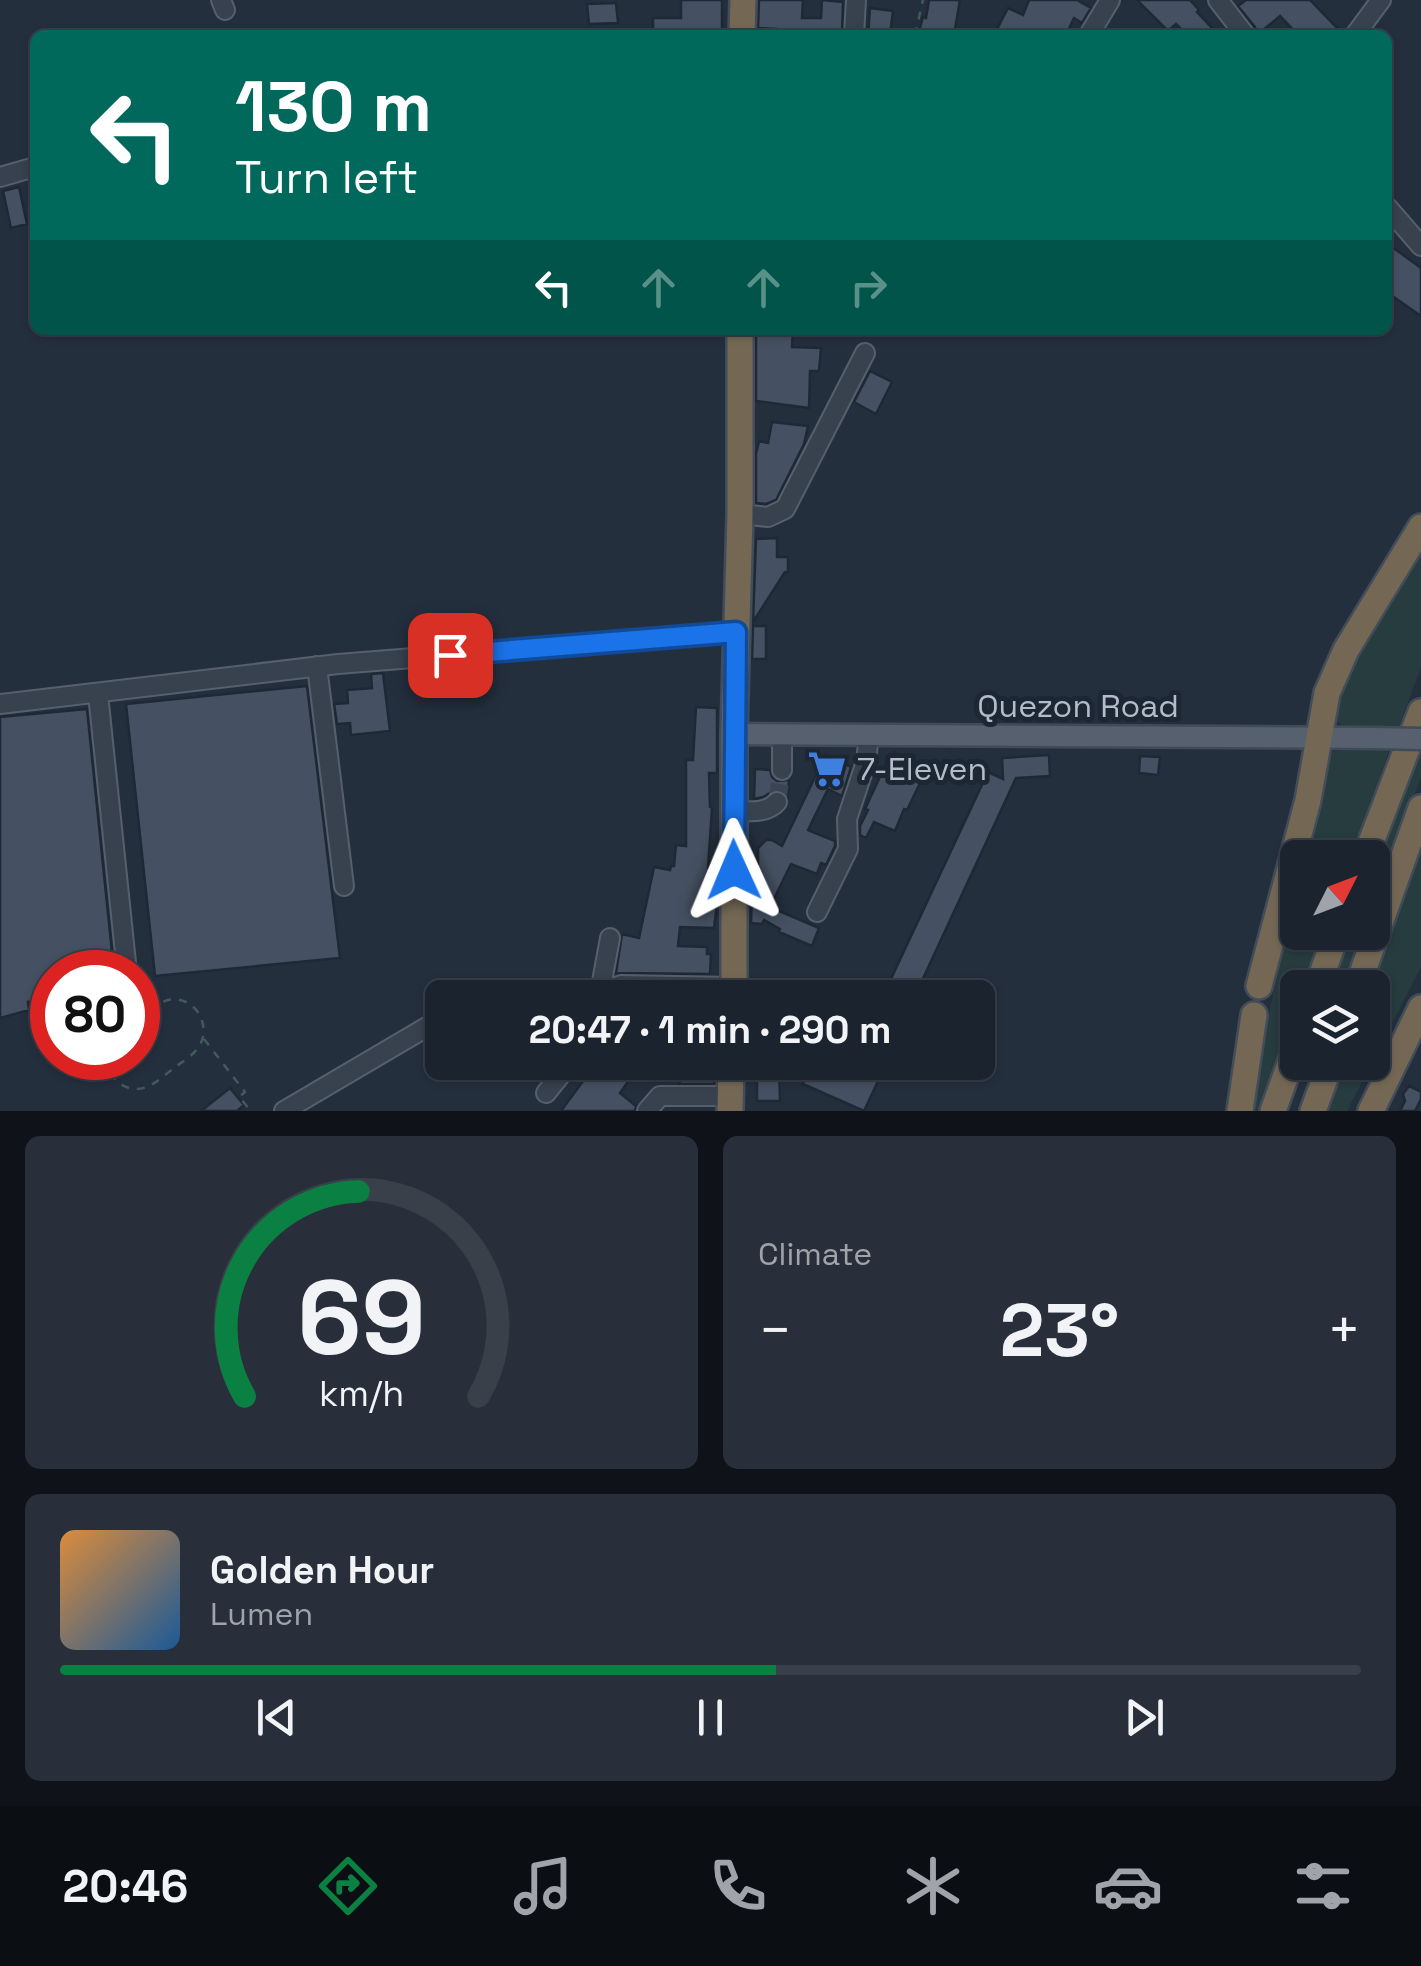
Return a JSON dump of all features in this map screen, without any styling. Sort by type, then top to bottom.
[{"type":"highway","points":[[742,30],[743,0]]},
{"type":"highway","points":[[734,980],[740,335]]},
{"type":"highway","points":[[1260,986],[1308,800],[1327,693],[1346,650],[1421,527]]},
{"type":"highway","points":[[1372,840],[1421,712]]},
{"type":"highway","points":[[1363,970],[1421,808]]},
{"type":"highway","points":[[1370,1111],[1421,1008]]},
{"type":"highway","points":[[1240,1111],[1254,1015]]},
{"type":"highway","points":[[1272,1111],[1284,1080]]},
{"type":"highway","points":[[1314,1111],[1325,1080]]},
{"type":"main road","name":"Quezon Road","points":[[734,734],[1421,739]]},
{"type":"street","points":[[854,30],[856,0]]},
{"type":"street","points":[[1093,30],[1110,0]]},
{"type":"street","points":[[1218,0],[1241,30]]},
{"type":"street","points":[[1359,30],[1381,0]]},
{"type":"street","points":[[0,177],[30,168]]},
{"type":"street","points":[[1392,213],[1421,246]]},
{"type":"street","points":[[740,514],[768,516],[785,510],[865,353]]},
{"type":"street","points":[[0,704],[317,666],[736,632]]},
{"type":"street","points":[[317,666],[344,886]]},
{"type":"street","points":[[98,694],[125,950]]},
{"type":"street","points":[[782,734],[782,770]]},
{"type":"street","points":[[817,912],[848,848],[847,819],[866,762],[869,734]]},
{"type":"street","points":[[734,811],[778,808]]},
{"type":"street","points":[[606,980],[610,938]]},
{"type":"street","points":[[284,1111],[425,1028]]},
{"type":"street","points":[[546,1092],[556,1080]]},
{"type":"street","points":[[647,1111],[660,1096],[730,1103]]},
{"type":"path","points":[[916,30],[923,0]]},
{"type":"path","points":[[160,1003],[165,1000],[184,1002],[200,1015],[204,1029],[192,1055],[160,1078]]},
{"type":"path","points":[[203,1038],[244,1092],[239,1097],[251,1111]]},
{"type":"path","points":[[114,1080],[139,1089],[158,1080]]},
{"type":"green space","points":[[1421,550],[1421,667],[1398,729],[1363,729],[1339,723],[1333,717],[1335,698]]},
{"type":"green space","points":[[1421,742],[1421,777],[1390,862],[1390,840],[1385,840]]},
{"type":"green space","points":[[1390,748],[1357,840],[1310,840],[1327,753]]},
{"type":"green space","points":[[1421,852],[1421,967],[1390,1028],[1390,970],[1377,970],[1385,950],[1390,950],[1390,936]]},
{"type":"green space","points":[[1283,950],[1319,950],[1312,970],[1280,970],[1280,1057],[1260,1111],[1250,1111]]},
{"type":"green space","points":[[1345,950],[1357,950],[1349,970],[1337,970]]},
{"type":"green space","points":[[1338,1080],[1363,1080],[1347,1111],[1326,1111]]},
{"type":"building","points":[[681,0],[722,0],[722,30],[653,30],[653,18],[681,18]]},
{"type":"building","points":[[759,0],[803,0],[802,18],[821,18],[822,0],[843,2],[842,30],[758,28]]},
{"type":"building","points":[[929,0],[960,0],[955,30],[919,30],[923,17],[926,18]]},
{"type":"building","points":[[1029,0],[1077,0],[1091,8],[1082,23],[1074,18],[1068,30],[997,30],[1008,8],[1023,15]]},
{"type":"building","points":[[1137,0],[1190,0],[1212,28],[1182,30],[1176,24],[1167,30]]},
{"type":"building","points":[[1246,0],[1310,0],[1338,29],[1293,30],[1280,16],[1263,30],[1256,30],[1238,6]]},
{"type":"building","points":[[616,3],[618,23],[589,24],[587,4]]},
{"type":"building","points":[[870,8],[893,11],[891,30],[868,30]]},
{"type":"building","points":[[19,187],[27,224],[11,228],[3,191]]},
{"type":"building","points":[[1392,247],[1421,268],[1421,316],[1392,296]]},
{"type":"building","points":[[756,335],[793,335],[792,347],[821,348],[819,371],[810,371],[809,408],[756,401]]},
{"type":"building","points":[[870,371],[892,382],[876,414],[854,402]]},
{"type":"building","points":[[772,422],[808,426],[804,444],[776,500],[756,503],[756,454],[759,441],[768,443]]},
{"type":"building","points":[[777,538],[777,557],[788,557],[788,572],[753,622],[756,539]]},
{"type":"building","points":[[753,626],[766,626],[766,659],[752,659]]},
{"type":"building","points":[[383,673],[390,731],[351,735],[350,723],[337,724],[334,704],[348,703],[347,690],[372,688],[371,674]]},
{"type":"building","points":[[307,686],[340,958],[160,976],[160,950],[152,950],[126,704]]},
{"type":"building","points":[[696,707],[717,708],[717,773],[709,773],[712,808],[708,868],[718,869],[716,913],[714,928],[680,927],[678,946],[707,947],[707,954],[711,954],[710,974],[616,973],[622,934],[639,938],[654,867],[670,870],[676,845],[686,846],[686,760],[693,760]]},
{"type":"building","points":[[87,709],[112,950],[30,950],[29,1010],[0,1018],[0,717]]},
{"type":"building","points":[[894,752],[905,758],[900,766],[923,777],[895,831],[874,822],[866,838],[860,835],[868,810],[865,809]]},
{"type":"building","points":[[826,754],[851,767],[842,796],[828,789],[808,830],[835,841],[835,846],[817,874],[791,864],[770,907],[819,928],[812,946],[779,932],[764,920],[762,924],[751,923],[753,863],[758,864],[758,848],[766,840],[782,846]]},
{"type":"building","points":[[1049,755],[1050,776],[1016,778],[922,980],[890,980],[988,772],[1003,779],[1002,758]]},
{"type":"building","points":[[1140,756],[1160,757],[1158,775],[1139,773]]},
{"type":"building","points":[[755,769],[770,770],[777,781],[789,780],[788,797],[782,790],[775,790],[754,799]]},
{"type":"building","points":[[584,1080],[629,1080],[620,1093],[636,1106],[635,1111],[561,1111]]},
{"type":"building","points":[[681,1080],[714,1080],[714,1084],[679,1084]]},
{"type":"building","points":[[757,1080],[779,1080],[780,1101],[757,1101]]},
{"type":"building","points":[[805,1080],[879,1080],[864,1111],[803,1084]]},
{"type":"building","points":[[1409,1086],[1421,1092],[1421,1099],[1415,1111],[1400,1111],[1405,1101],[1403,1094]]},
{"type":"building","points":[[230,1088],[244,1105],[237,1111],[201,1111]]},
{"type":"tunnel","points":[[777,802],[782,770]]},
{"type":"place","name":"7-Eleven","points":[[827,769]]},
{"type":"route","points":[[450,655],[736,632],[734,870]]}]
